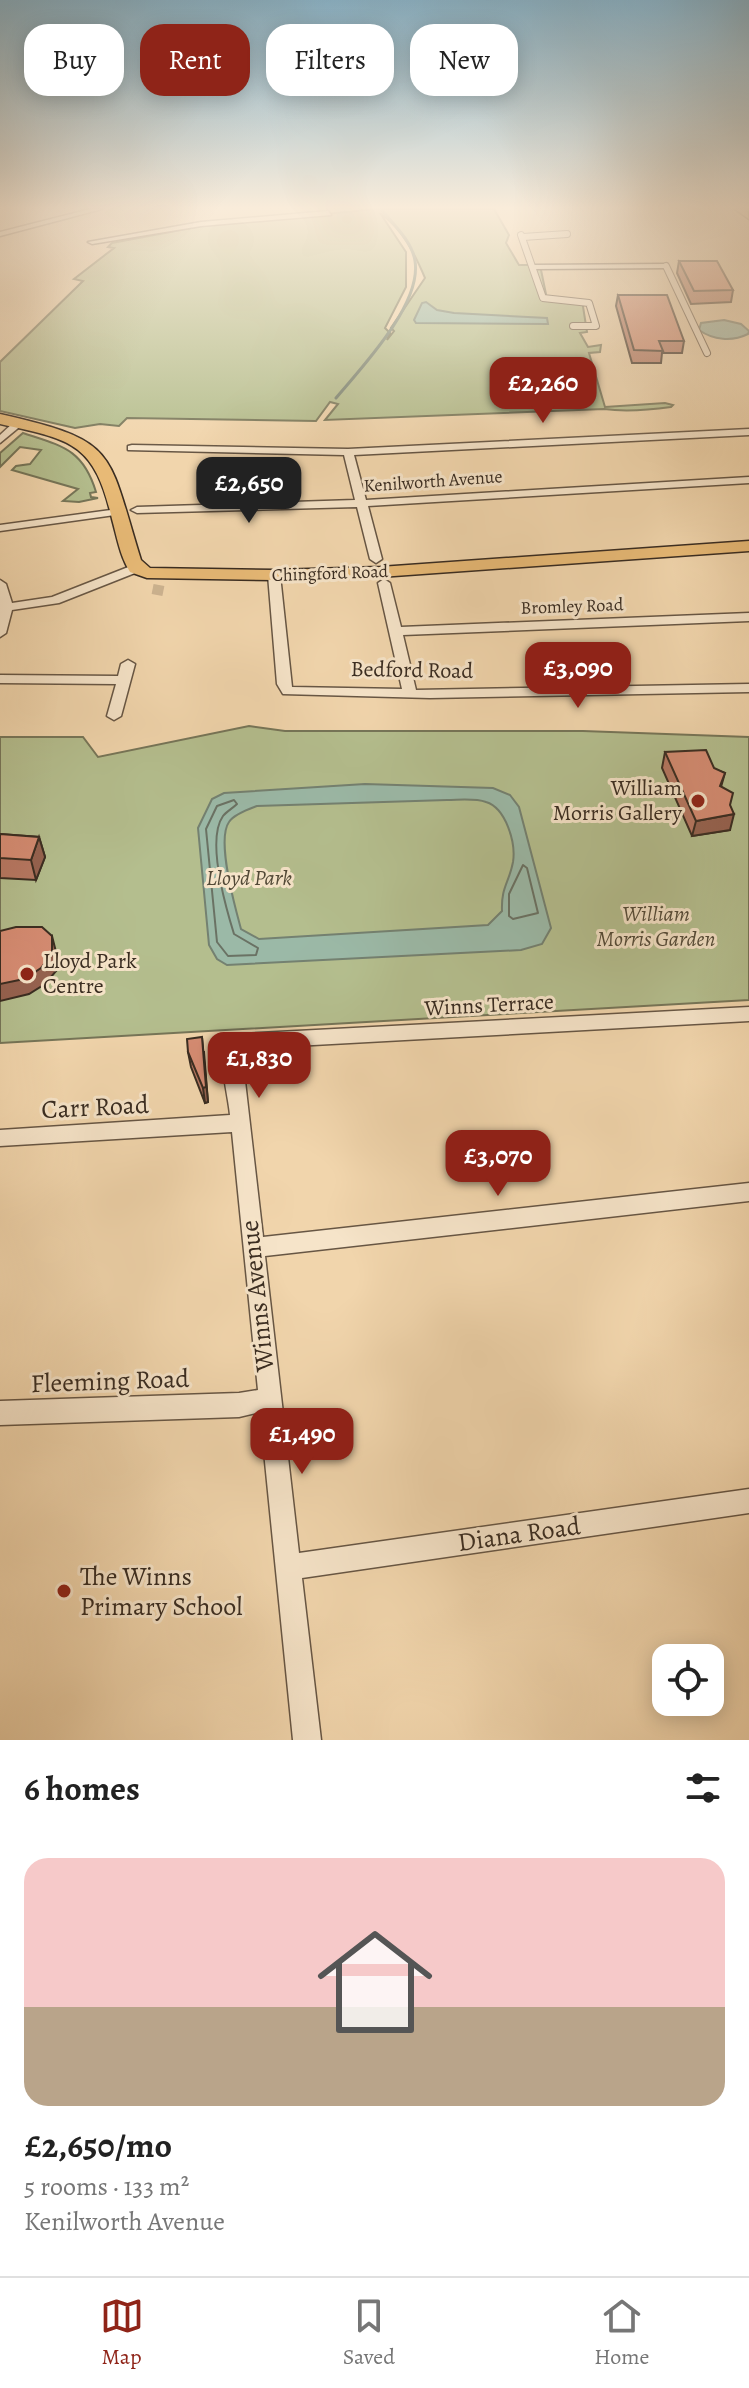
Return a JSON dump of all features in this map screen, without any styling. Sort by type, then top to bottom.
[{"type":"main road","points":[[0,419],[59,435],[90,450],[103,465],[136,568]]},
{"type":"main road","name":"Chingford Road","points":[[136,568],[160,590],[274,575],[399,571],[749,546]]},
{"type":"street","points":[[541,290],[543,298],[589,303],[596,326],[573,326]]},
{"type":"street","points":[[677,290],[707,353]]},
{"type":"street","points":[[0,440],[18,424]]},
{"type":"street","points":[[132,448],[348,452],[744,433]]},
{"type":"street","points":[[348,452],[376,559]]},
{"type":"street","name":"Kenilworth Avenue","points":[[118,512],[361,504],[749,480]]},
{"type":"street","points":[[0,528],[118,512]]},
{"type":"street","points":[[7,607],[55,600],[136,568]]},
{"type":"street","name":"Bedford Road","points":[[274,575],[285,688],[294,692],[749,688]]},
{"type":"street","points":[[384,583],[410,686],[408,693]]},
{"type":"street","points":[[0,584],[7,607],[0,633]]},
{"type":"street","name":"Bromley Road","points":[[396,631],[749,617]]},
{"type":"street","points":[[114,716],[128,664]]},
{"type":"street","points":[[0,679],[123,680]]},
{"type":"street","name":"Winns Terrace","points":[[233,1044],[242,1041],[749,1014]]},
{"type":"street","name":"Winns Avenue","points":[[233,1044],[230,1053],[307,1740]]},
{"type":"street","name":"Carr Road","points":[[0,1138],[240,1123]]},
{"type":"street","points":[[252,1248],[749,1192]]},
{"type":"street","name":"Fleeming Road","points":[[0,1413],[239,1405],[269,1399]]},
{"type":"street","name":"Diana Road","points":[[289,1567],[749,1501]]},
{"type":"green space","points":[[74,290],[404,290],[385,328],[390,333],[387,340],[394,331],[391,328],[417,290],[545,290],[547,299],[582,300],[587,332],[580,333],[588,347],[601,345],[600,352],[589,353],[605,407],[673,405],[638,410],[325,420],[338,404],[330,402],[316,421],[127,418],[119,426],[100,424],[75,428],[0,411],[0,362]]},
{"type":"green space","points":[[23,433],[69,451],[85,466],[96,492],[90,493],[91,497],[98,498],[63,501],[78,489],[12,470],[16,466],[30,464],[41,450],[20,447],[0,467],[0,453]]},
{"type":"green space","name":"Lloyd Park","points":[[249,726],[285,731],[583,731],[749,737],[749,1000],[0,1043],[0,737],[83,737],[98,757]]},
{"type":"water","points":[[426,302],[437,310],[547,318],[548,324],[416,323],[414,320],[422,303]]},
{"type":"water","points":[[724,320],[741,324],[749,331],[748,334],[723,339],[699,330],[701,323]]},
{"type":"water","points":[[365,784],[493,788],[510,795],[519,807],[551,928],[542,944],[521,950],[227,965],[217,959],[209,945],[198,828],[212,799],[224,793]],"holes":[[[477,800],[493,806],[504,819],[511,836],[513,862],[504,890],[502,911],[488,925],[259,939],[241,929],[228,874],[225,843],[229,822],[238,814],[257,806]]]},
{"type":"building","points":[[618,295],[667,295],[684,341],[659,341],[663,351],[634,350]]},
{"type":"building","points":[[706,750],[714,768],[725,773],[720,786],[733,793],[730,805],[734,814],[696,821],[665,752]]},
{"type":"building","points":[[0,834],[39,837],[31,860],[0,858]]},
{"type":"building","name":"Lloyd Park Centre","points":[[16,927],[42,927],[52,936],[52,955],[41,968],[24,979],[0,984],[0,931]]},
{"type":"building","points":[[202,1037],[206,1087],[203,1088],[188,1052],[187,1039]]},
{"type":"waterway","points":[[336,398],[388,334],[411,290]]},
{"type":"tunnel","points":[[157,595],[159,585]]},
{"type":"place","name":"William Morris Gallery","points":[[698,801]]},
{"type":"place","name":"Lloyd Park Centre","points":[[27,974]]},
{"type":"place","name":"The Winns Primary School","points":[[64,1591]]},
{"type":"park label","name":"William Morris Garden","points":[[656,926]]}]
